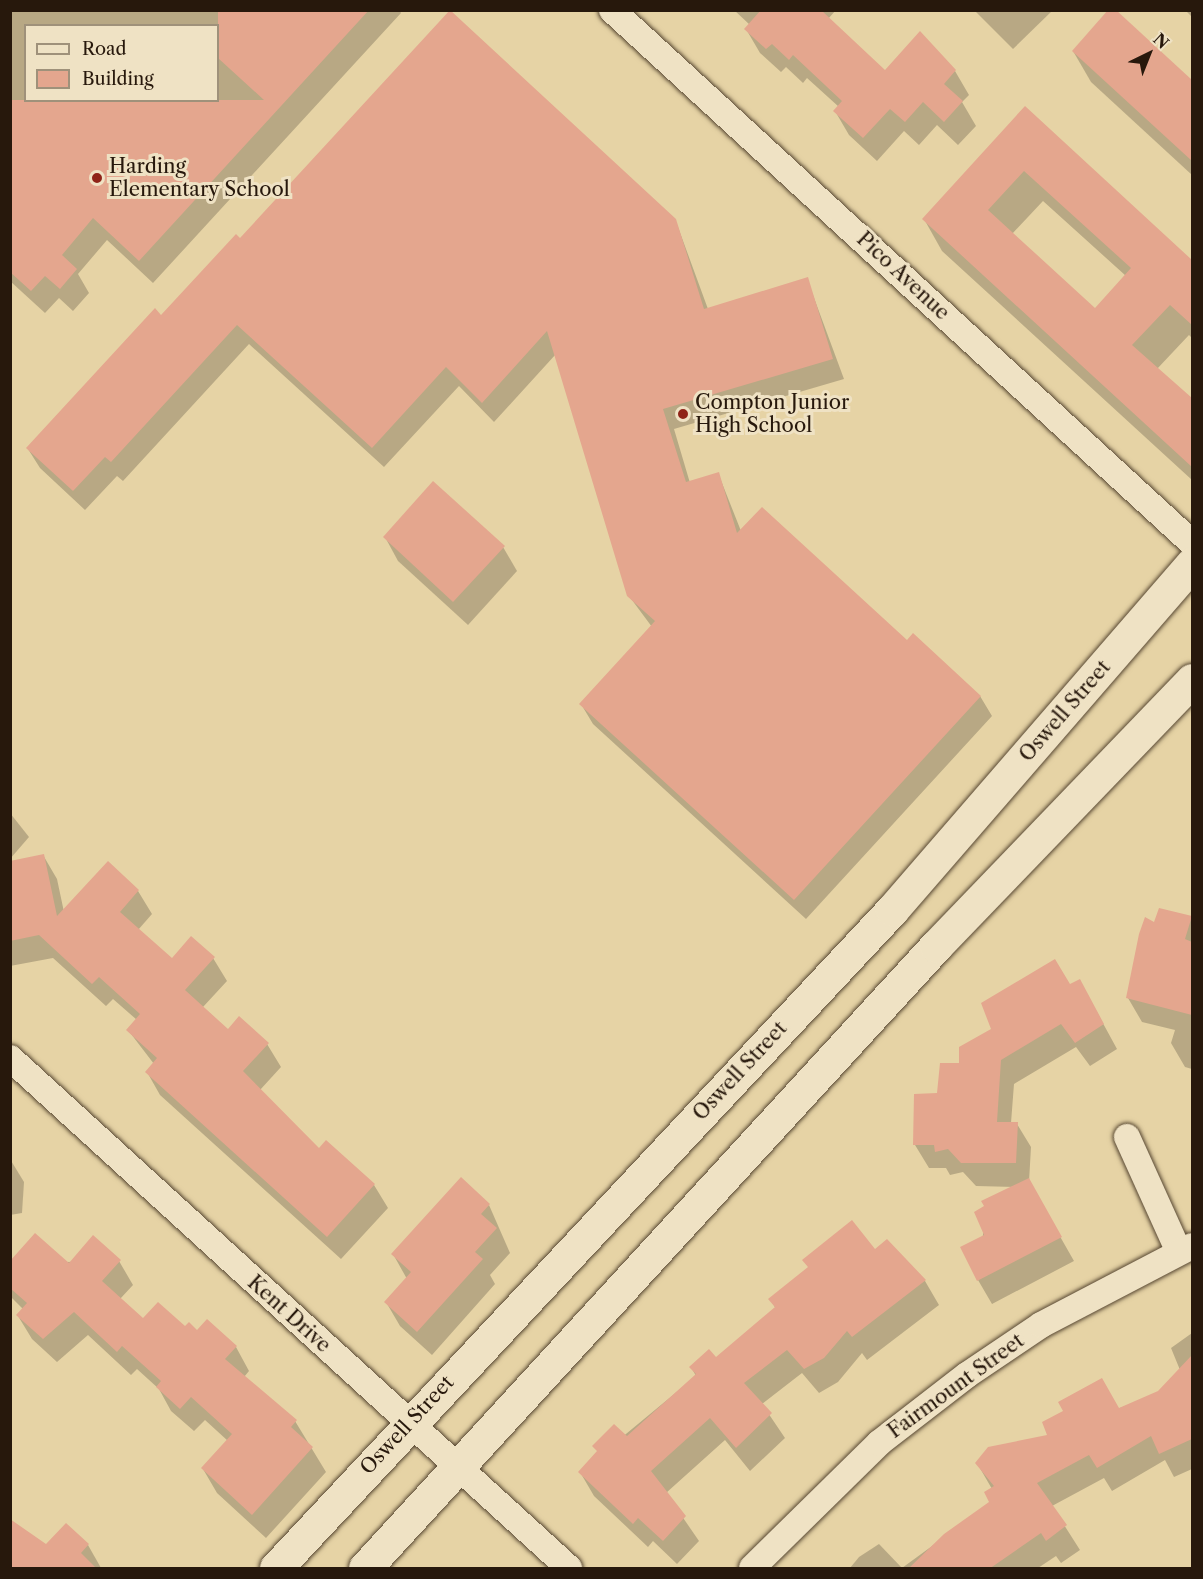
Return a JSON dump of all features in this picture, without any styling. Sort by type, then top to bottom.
[{"type":"main road","name":"Oswell Street","points":[[276,1569],[408,1423],[892,910],[1192,564]]},
{"type":"main road","points":[[365,1569],[936,946],[1192,680]]},
{"type":"street","name":"Pico Avenue","points":[[612,10],[1192,543]]},
{"type":"street","name":"Kent Drive","points":[[10,1058],[569,1569]]},
{"type":"street","points":[[1127,1137],[1186,1249]]},
{"type":"street","name":"Fairmount Street","points":[[752,1569],[879,1443],[967,1375],[1041,1325],[1186,1249]]},
{"type":"building","points":[[218,10],[369,10],[139,261],[93,218],[62,255],[77,269],[60,289],[45,276],[31,291],[10,272],[10,100],[24,100],[24,102],[219,102],[219,100],[264,100],[219,59]]},
{"type":"building","points":[[450,10],[676,219],[704,309],[808,277],[833,359],[663,409],[686,482],[719,472],[737,533],[762,507],[907,640],[913,633],[981,696],[794,900],[579,704],[655,621],[627,596],[547,331],[482,403],[446,367],[372,448],[237,325],[111,462],[105,457],[73,491],[26,448],[155,308],[161,315],[236,234],[240,238]]},
{"type":"building","points":[[761,10],[821,10],[885,70],[920,31],[956,70],[944,84],[963,101],[944,122],[923,102],[905,122],[890,109],[863,138],[833,111],[842,101],[793,55],[789,60],[772,44],[766,49],[744,29]]},
{"type":"building","points":[[1108,10],[1116,10],[1192,80],[1192,161],[1072,51]]},
{"type":"building","points":[[1025,106],[1192,260],[1192,325],[1170,305],[1132,345],[1192,398],[1192,467],[922,219]],"holes":[[[1024,171],[1131,268],[1095,308],[988,210]]]},
{"type":"building","points":[[433,481],[505,546],[453,602],[383,537]]},
{"type":"building","points":[[44,854],[57,916],[108,861],[139,890],[120,912],[172,958],[191,936],[215,957],[185,990],[228,1029],[239,1016],[269,1043],[243,1071],[319,1148],[326,1140],[375,1184],[327,1237],[145,1072],[157,1058],[126,1030],[140,1014],[99,977],[92,984],[39,935],[10,941],[10,861]]},
{"type":"building","points":[[1159,908],[1192,916],[1185,939],[1192,942],[1192,1015],[1126,998],[1139,934],[1145,917],[1154,922]]},
{"type":"building","points":[[1055,959],[1070,984],[1080,979],[1104,1024],[1075,1043],[1061,1024],[1001,1060],[997,1122],[1018,1122],[1016,1163],[961,1163],[948,1149],[935,1152],[934,1145],[913,1145],[914,1094],[937,1093],[940,1063],[959,1063],[959,1047],[991,1029],[981,1003]]},
{"type":"building","points":[[461,1177],[490,1204],[481,1214],[497,1228],[475,1252],[483,1259],[417,1332],[384,1302],[411,1272],[391,1254]]},
{"type":"building","points":[[1029,1178],[1062,1237],[977,1281],[960,1247],[984,1235],[974,1212],[984,1206],[981,1201]]},
{"type":"building","points":[[852,1220],[875,1249],[887,1239],[926,1280],[852,1337],[847,1331],[824,1358],[804,1369],[787,1350],[744,1383],[772,1413],[736,1448],[710,1418],[651,1471],[686,1516],[663,1541],[638,1518],[633,1524],[578,1472],[597,1451],[592,1446],[614,1424],[627,1436],[696,1374],[689,1367],[709,1349],[716,1357],[775,1307],[768,1299],[808,1267],[802,1260]]},
{"type":"building","points":[[35,1233],[69,1263],[93,1235],[121,1260],[102,1281],[143,1318],[158,1302],[185,1326],[189,1322],[197,1330],[207,1319],[237,1346],[225,1359],[297,1420],[291,1427],[313,1447],[252,1515],[201,1468],[232,1434],[191,1397],[180,1409],[156,1387],[161,1381],[122,1346],[117,1352],[74,1312],[43,1339],[16,1315],[27,1303],[10,1288],[10,1261]]},
{"type":"building","points":[[1192,1355],[1192,1439],[1159,1454],[1151,1436],[1097,1468],[1089,1455],[1037,1483],[1067,1525],[1046,1541],[1041,1533],[989,1569],[908,1569],[944,1534],[989,1502],[984,1492],[994,1486],[975,1463],[988,1447],[1047,1435],[1042,1422],[1063,1411],[1058,1402],[1102,1378],[1119,1408],[1158,1391]]},
{"type":"building","points":[[10,1519],[46,1544],[66,1523],[89,1544],[81,1553],[97,1569],[10,1569]]},
{"type":"place","name":"Harding Elementary School","points":[[97,178]]},
{"type":"place","name":"Compton Junior High School","points":[[683,414]]}]
